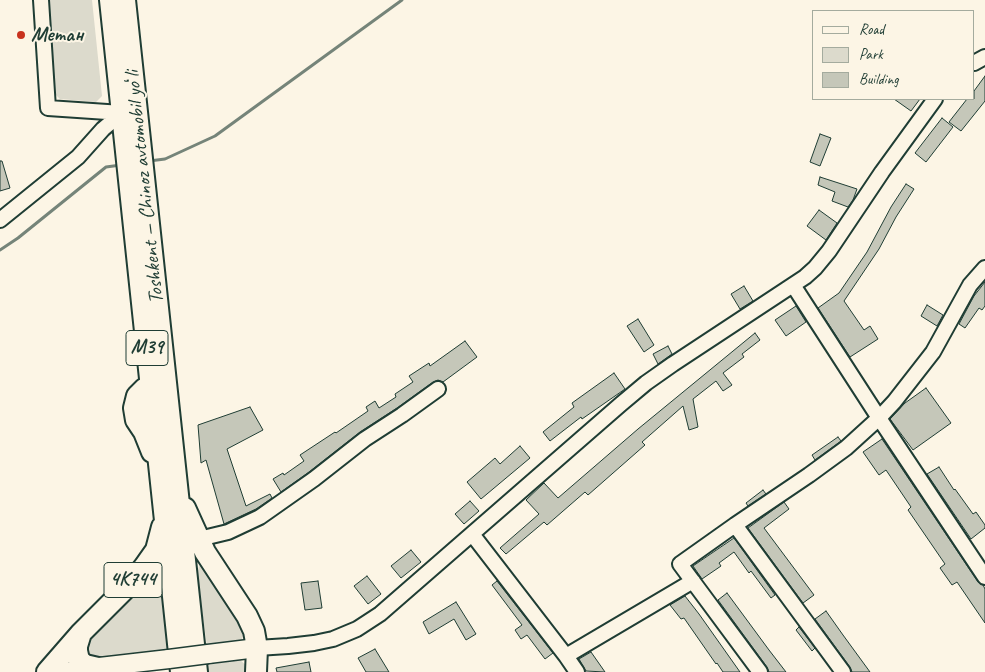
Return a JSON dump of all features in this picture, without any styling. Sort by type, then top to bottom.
[{"type":"highway","name":"Toshkent — Chinoz avtomobil yoʻli","points":[[110,0],[137,181],[159,388],[177,490],[197,672]]},
{"type":"highway","name":"Toshkent — Chinoz avtomobil yoʻli","points":[[125,0],[128,124]]},
{"type":"highway","points":[[159,388],[144,388],[137,396],[134,414],[160,468],[175,665]]},
{"type":"highway","points":[[177,490],[205,552],[251,623],[257,648],[256,672]]},
{"type":"highway","name":"4К744","points":[[47,672],[81,633],[128,586],[156,550],[165,515]]},
{"type":"highway","points":[[81,633],[77,646],[79,660],[85,665],[98,668]]},
{"type":"main road","points":[[65,672],[98,668],[175,665],[208,654],[257,648]]},
{"type":"street","points":[[41,0],[48,108],[128,124]]},
{"type":"street","points":[[257,648],[314,644],[357,629],[380,614],[646,384],[673,364],[794,285],[815,268],[829,252],[933,100]]},
{"type":"street","points":[[0,220],[78,157],[103,129],[128,124]]},
{"type":"street","points":[[760,672],[680,564],[839,453],[879,418],[933,352],[970,285],[985,268]]},
{"type":"street","points":[[794,285],[879,418],[985,577]]},
{"type":"street","points":[[199,539],[228,532],[260,517],[314,479],[365,439],[438,389]]},
{"type":"street","points":[[735,525],[843,672]]},
{"type":"street","points":[[472,534],[577,672]]},
{"type":"street","points":[[566,656],[693,581]]},
{"type":"green space","points":[[48,0],[92,0],[102,96],[96,102],[60,99],[55,94]]},
{"type":"green space","points":[[203,564],[238,617],[243,636],[241,642],[207,646],[197,575],[199,566]]},
{"type":"green space","points":[[148,580],[154,582],[160,588],[168,651],[98,660],[87,654],[83,639],[140,581]]},
{"type":"green space","points":[[240,660],[247,666],[248,672],[207,672],[206,665]]},
{"type":"building","points":[[985,76],[985,101],[961,131],[949,122],[966,100],[975,100],[975,90]]},
{"type":"building","points":[[895,100],[919,100],[911,111]]},
{"type":"building","points":[[942,118],[953,127],[926,162],[915,153]]},
{"type":"building","points":[[820,134],[831,138],[820,166],[810,162]]},
{"type":"building","points":[[0,161],[2,161],[10,188],[0,191]]},
{"type":"building","points":[[820,177],[857,189],[848,207],[832,201],[835,192],[818,185]]},
{"type":"building","points":[[906,184],[914,189],[879,249],[844,301],[864,330],[870,326],[878,339],[850,357],[818,308],[839,293],[867,252],[891,207]]},
{"type":"building","points":[[819,210],[837,223],[826,240],[807,226]]},
{"type":"building","points":[[985,282],[985,306],[982,310],[979,308],[965,328],[959,324],[974,296]]},
{"type":"building","points":[[744,286],[753,301],[740,309],[731,294]]},
{"type":"building","points":[[927,305],[943,315],[937,326],[921,316]]},
{"type":"building","points":[[796,306],[806,322],[786,336],[775,320]]},
{"type":"building","points":[[638,319],[654,345],[644,352],[627,326]]},
{"type":"building","points":[[755,333],[760,340],[742,354],[744,357],[723,373],[732,385],[723,391],[716,381],[693,399],[698,427],[689,430],[683,406],[642,442],[645,445],[588,495],[585,492],[547,525],[544,522],[506,554],[500,548],[539,514],[526,500],[544,483],[558,498],[638,429]]},
{"type":"building","points":[[465,341],[477,357],[443,382],[438,380],[433,382],[360,432],[281,492],[273,479],[283,473],[284,475],[304,461],[300,455],[368,411],[366,407],[375,401],[379,408],[396,397],[395,394],[413,382],[409,376],[429,363],[430,366]]},
{"type":"building","points":[[668,346],[672,354],[658,364],[653,354]]},
{"type":"building","points":[[614,373],[625,389],[582,419],[581,417],[550,441],[543,432],[574,407],[572,403]]},
{"type":"building","points":[[926,388],[951,423],[913,450],[890,419],[905,403]]},
{"type":"building","points":[[250,407],[263,430],[227,449],[246,506],[270,494],[272,498],[256,509],[224,524],[206,460],[201,463],[198,425]]},
{"type":"building","points":[[838,437],[841,441],[815,460],[812,455]]},
{"type":"building","points":[[882,439],[978,582],[983,585],[985,589],[985,623],[957,582],[952,585],[940,568],[945,564],[908,510],[911,507],[886,470],[879,475],[863,452]]},
{"type":"building","points":[[520,446],[530,458],[481,499],[467,482],[495,458],[500,464]]},
{"type":"building","points":[[939,467],[973,514],[976,512],[985,525],[985,528],[971,539],[927,474]]},
{"type":"building","points":[[763,490],[766,494],[748,506],[746,503]]},
{"type":"building","points":[[470,501],[479,511],[464,524],[455,514]]},
{"type":"building","points":[[784,502],[789,509],[764,528],[814,595],[803,603],[748,528]]},
{"type":"building","points":[[734,538],[775,595],[771,598],[734,552],[719,563],[721,566],[702,579],[693,566]]},
{"type":"building","points":[[411,550],[421,562],[401,578],[391,566]]},
{"type":"building","points":[[367,576],[381,594],[368,604],[354,586]]},
{"type":"building","points":[[318,581],[322,608],[305,610],[301,583]]},
{"type":"building","points":[[497,581],[553,653],[545,659],[527,635],[521,639],[515,630],[522,625],[492,585]]},
{"type":"building","points":[[727,593],[786,672],[769,672],[718,600]]},
{"type":"building","points":[[685,596],[740,672],[723,672],[684,618],[681,619],[670,605]]},
{"type":"building","points":[[456,602],[476,634],[466,640],[454,619],[429,634],[423,622]]},
{"type":"building","points":[[826,611],[870,672],[852,672],[815,619]]},
{"type":"building","points":[[799,627],[815,648],[812,651],[796,630]]},
{"type":"building","points":[[375,649],[389,672],[366,672],[358,658]]},
{"type":"building","points":[[591,652],[605,672],[586,671],[579,659]]},
{"type":"building","points":[[309,662],[311,672],[277,672],[276,668]]},
{"type":"waterway","points":[[149,161],[165,159],[215,136],[402,0]]},
{"type":"waterway","points":[[0,250],[18,238],[106,167],[121,165]]},
{"type":"place","name":"Метан","points":[[21,35]]}]
